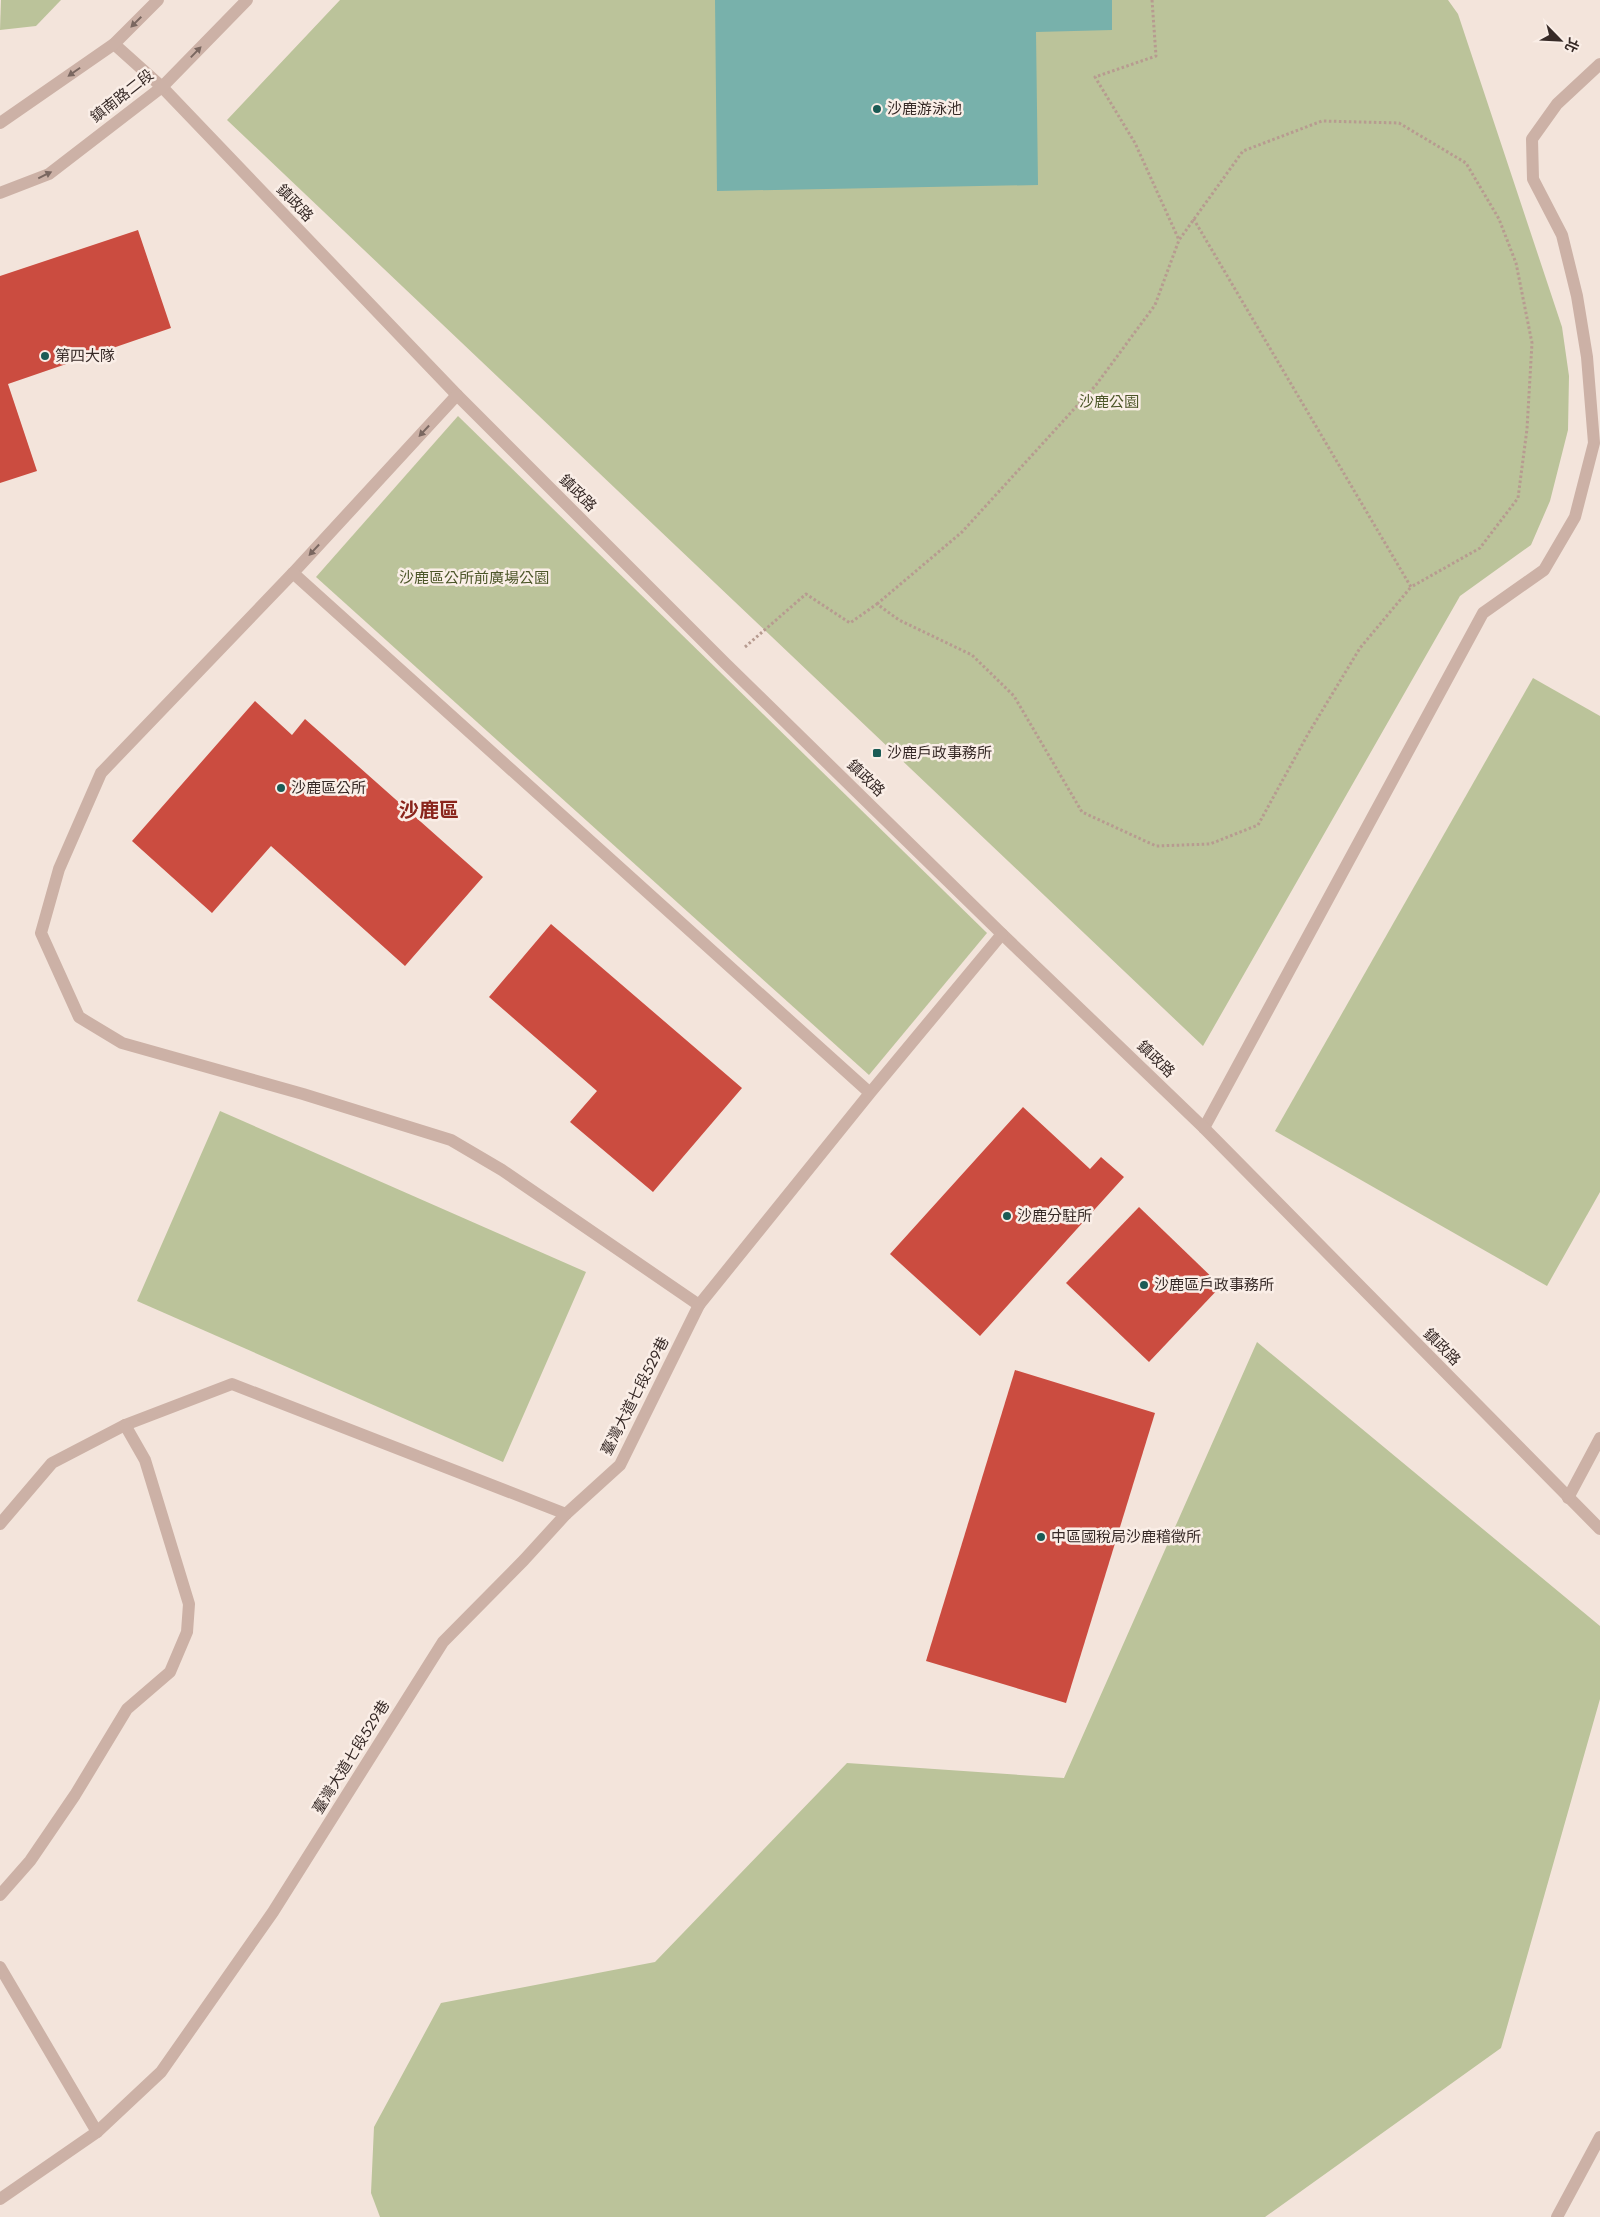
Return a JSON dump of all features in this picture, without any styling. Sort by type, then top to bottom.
[{"type":"street","points":[[0,123],[114,44],[158,0]]},
{"type":"street","name":"鎮南路二段","points":[[0,193],[49,174],[162,87],[247,0]]},
{"type":"street","name":"鎮政路","points":[[114,44],[162,87],[458,395],[726,664],[1204,1128],[1600,1529]]},
{"type":"street","points":[[1204,1128],[1483,613],[1544,570],[1575,517],[1594,443],[1587,356],[1577,296],[1562,236],[1533,179],[1532,139],[1557,104],[1600,64]]},
{"type":"street","points":[[458,395],[293,573],[101,773],[59,869],[41,932],[79,1017],[122,1043],[303,1094],[451,1140],[502,1170],[699,1306]]},
{"type":"street","points":[[293,573],[870,1093]]},
{"type":"street","name":"臺灣大道七段529巷","points":[[0,2199],[97,2132],[161,2072],[273,1912],[443,1642],[524,1560],[566,1514],[620,1465],[699,1306],[870,1093],[1002,934]]},
{"type":"street","points":[[0,1524],[52,1463],[125,1425],[232,1384],[566,1514]]},
{"type":"street","points":[[0,1896],[30,1861],[75,1795],[127,1710],[170,1672],[187,1632],[189,1604],[145,1460],[125,1425]]},
{"type":"street","points":[[1568,1498],[1600,1438]]},
{"type":"street","points":[[0,1967],[97,2132]]},
{"type":"street","points":[[1557,2217],[1600,2138]]},
{"type":"path","points":[[1152,0],[1156,56],[1095,76],[1135,143],[1178,240]]},
{"type":"path","points":[[726,664],[806,594],[850,623],[877,604],[962,532],[1096,385],[1155,305],[1178,240],[1243,151],[1322,121],[1399,123],[1466,163],[1499,219],[1516,263],[1532,344],[1525,449],[1518,498],[1480,548],[1411,587],[1360,648],[1308,734],[1258,825],[1210,844],[1156,846],[1082,812],[1014,696],[972,655],[899,620],[877,604]]},
{"type":"path","points":[[1193,218],[1411,587]]},
{"type":"green space","points":[[1,0],[61,0],[36,26],[0,30]]},
{"type":"green space","name":"沙鹿公園","points":[[340,0],[1448,0],[1458,14],[1562,327],[1569,376],[1568,430],[1550,501],[1531,545],[1460,596],[1203,1046],[227,120]]},
{"type":"green space","name":"沙鹿區公所前廣場公園","points":[[458,416],[987,933],[869,1075],[316,577]]},
{"type":"green space","points":[[1533,678],[1600,716],[1600,1192],[1547,1286],[1275,1131]]},
{"type":"green space","points":[[220,1111],[586,1272],[503,1462],[137,1301]]},
{"type":"green space","points":[[1257,1342],[1600,1626],[1600,1699],[1501,2048],[1265,2217],[380,2217],[371,2193],[374,2127],[441,2003],[655,1962],[847,1763],[1064,1778]]},
{"type":"water","name":"沙鹿游泳池","points":[[715,0],[1112,0],[1112,30],[1036,32],[1038,185],[717,191]]},
{"type":"building","name":"第四大隊","points":[[138,230],[171,328],[8,384],[37,471],[0,483],[0,276]]},
{"type":"building","name":"沙鹿區公所","points":[[255,701],[292,735],[305,719],[483,877],[405,966],[271,846],[212,913],[132,841]]},
{"type":"building","points":[[551,924],[742,1088],[653,1192],[570,1122],[597,1091],[489,997]]},
{"type":"building","name":"沙鹿分駐所","points":[[1023,1107],[1090,1169],[1101,1157],[1124,1177],[980,1336],[890,1254]]},
{"type":"building","name":"沙鹿區戶政事務所","points":[[1139,1207],[1221,1286],[1149,1362],[1066,1283]]},
{"type":"building","name":"中區國稅局沙鹿稽徵所","points":[[1015,1370],[1155,1413],[1066,1703],[926,1661]]},
{"type":"place","name":"沙鹿游泳池","points":[[877,109]]},
{"type":"place","name":"第四大隊","points":[[45,356]]},
{"type":"place","name":"沙鹿戶政事務所","points":[[877,753]]},
{"type":"place","name":"沙鹿區公所","points":[[281,788]]},
{"type":"place","name":"沙鹿分駐所","points":[[1007,1216]]},
{"type":"place","name":"沙鹿區戶政事務所","points":[[1144,1285]]},
{"type":"place","name":"中區國稅局沙鹿稽徵所","points":[[1041,1537]]},
{"type":"district","name":"沙鹿區","points":[[429,810]]}]
